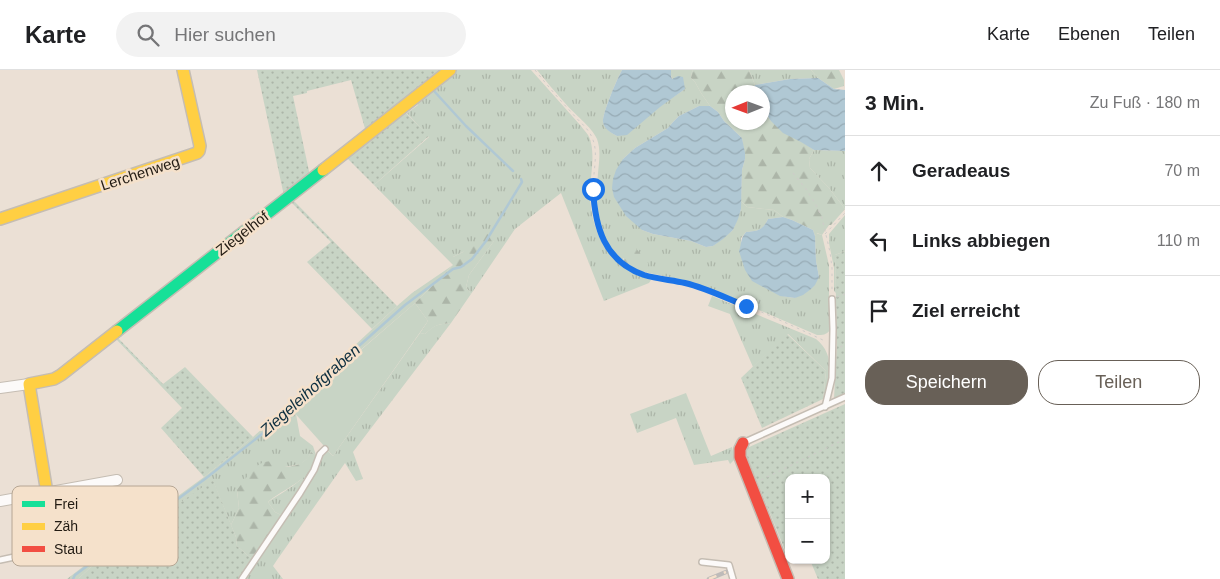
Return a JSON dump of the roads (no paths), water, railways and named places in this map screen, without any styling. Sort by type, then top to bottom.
[{"type":"street","name":"Lerchenweg","points":[[0,219],[198,153],[200,146],[183,70]]},
{"type":"street","name":"Ziegelhof","points":[[0,388],[54,379],[61,375],[450,70]]},
{"type":"street","points":[[29,384],[46,486]]},
{"type":"street","points":[[743,443],[740,446],[740,456],[788,579]]},
{"type":"street","points":[[85,486],[117,480]]},
{"type":"lane","points":[[825,407],[832,378],[832,298]]},
{"type":"lane","points":[[743,443],[845,397]]},
{"type":"lane","points":[[242,579],[300,493],[314,470],[320,454],[325,449]]},
{"type":"lane","points":[[702,562],[728,565],[733,579]]},
{"type":"water","points":[[622,70],[671,70],[672,79],[678,76],[683,77],[685,89],[627,135],[617,136],[606,129],[603,118]]},
{"type":"water","points":[[818,78],[834,89],[845,90],[845,151],[814,150],[783,133],[770,120],[770,85],[755,85],[790,79]]},
{"type":"water","points":[[699,106],[710,106],[718,112],[725,122],[725,130],[734,130],[742,138],[745,159],[742,170],[741,209],[733,230],[713,246],[706,247],[691,241],[642,230],[626,216],[614,197],[613,179],[623,159],[635,148],[668,128],[679,116]]},
{"type":"water","points":[[783,217],[813,230],[815,236],[819,277],[811,289],[795,298],[780,296],[752,281],[745,270],[739,251],[746,232],[759,230],[768,219]]},
{"type":"waterway","name":"Ziegeleihofgraben","points":[[435,88],[434,91],[466,126],[513,171]]},
{"type":"waterway","name":"Ziegeleihofgraben","points":[[178,499],[262,434],[405,305],[453,269],[461,267],[472,259],[486,241],[522,182],[521,179]]},
{"type":"waterway","name":"Ziegeleihofgraben","points":[[73,579],[75,575],[87,566]]},
{"type":"railway","points":[[709,579],[726,572]]}]
